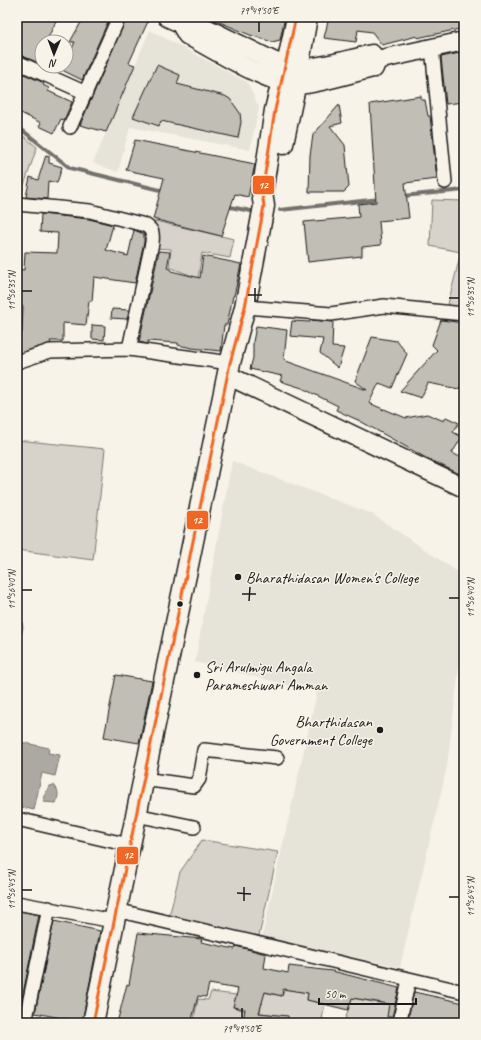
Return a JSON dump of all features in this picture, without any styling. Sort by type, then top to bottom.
[{"type":"main road","points":[[93,1023],[114,915],[229,370],[245,307],[264,206],[274,196],[289,112],[291,75]]},
{"type":"street","points":[[70,127],[119,17]]},
{"type":"street","points":[[291,75],[296,17]]},
{"type":"street","points":[[291,75],[308,17]]},
{"type":"street","points":[[174,20],[187,36],[266,76],[291,75],[320,66],[372,54],[377,60],[464,41]]},
{"type":"street","points":[[432,48],[445,182]]},
{"type":"street","points":[[17,62],[86,93]]},
{"type":"street","points":[[17,204],[90,211],[145,225],[151,229],[153,235],[152,243],[129,349]]},
{"type":"street","points":[[245,307],[331,314],[384,306],[464,314]]},
{"type":"street","points":[[17,362],[50,351],[129,349],[229,370],[464,488]]},
{"type":"street","points":[[143,779],[194,786],[199,779],[204,750],[277,758]]},
{"type":"street","points":[[136,815],[194,827]]},
{"type":"street","points":[[17,819],[129,845]]},
{"type":"street","points":[[17,903],[114,915],[464,992]]},
{"type":"street","points":[[17,1022],[24,1023],[49,908]]},
{"type":"street","points":[[399,1023],[409,980]]},
{"type":"shaded area","points":[[150,30],[247,82],[259,107],[250,150],[130,127],[118,172],[93,163]]},
{"type":"shaded area","points":[[17,131],[37,147],[19,200],[17,200]]},
{"type":"shaded area","points":[[432,200],[464,201],[464,318],[446,312],[461,252],[430,246]]},
{"type":"shaded area","points":[[155,221],[234,239],[230,258],[202,253],[198,278],[169,267],[171,249],[153,248]]},
{"type":"shaded area","points":[[17,440],[105,449],[93,560],[17,550]]},
{"type":"shaded area","name":"Bharthidasan Government College","points":[[232,461],[372,514],[464,576],[464,627],[447,767],[400,967],[262,937],[317,692],[195,662]]},
{"type":"shaded area","points":[[17,598],[23,627],[17,654]]},
{"type":"shaded area","points":[[20,742],[49,748],[48,753],[60,755],[55,776],[42,773],[34,810],[17,806],[17,755]]},
{"type":"shaded area","points":[[54,785],[58,793],[56,803],[43,802],[46,792],[50,786]]},
{"type":"shaded area","points":[[202,840],[278,852],[259,936],[169,917],[180,872]]},
{"type":"shaded area","points":[[285,989],[308,993],[307,1000],[325,1004],[322,1019],[332,1021],[332,1023],[269,1023],[271,1014],[260,1013],[263,992],[282,996]]},
{"type":"shaded area","points":[[211,992],[236,995],[233,1007],[245,1011],[243,1023],[193,1023],[198,999],[208,1000]]},
{"type":"shaded area","points":[[352,998],[389,1005],[388,1017],[399,1018],[398,1023],[344,1023]]},
{"type":"building","points":[[17,17],[58,17],[50,34],[34,34],[34,61],[17,54]]},
{"type":"building","points":[[84,17],[110,17],[82,80],[70,74],[74,74],[74,35]]},
{"type":"building","points":[[127,17],[150,17],[129,63],[135,65],[111,121],[106,132],[80,125]]},
{"type":"building","points":[[208,17],[285,17],[280,40],[272,42],[250,35]]},
{"type":"building","points":[[329,17],[464,17],[464,28],[417,38],[417,36],[382,45],[372,32],[358,30],[356,42],[324,38]]},
{"type":"building","points":[[464,52],[464,102],[446,104],[441,57]]},
{"type":"building","points":[[157,65],[180,75],[177,84],[225,96],[230,99],[240,113],[241,122],[238,138],[161,121],[159,126],[133,117]]},
{"type":"building","points":[[17,71],[44,83],[43,85],[49,88],[48,91],[72,102],[64,120],[61,119],[54,133],[39,126],[41,123],[17,111]]},
{"type":"building","points":[[421,96],[421,100],[425,100],[428,116],[430,116],[437,179],[405,183],[409,218],[379,221],[381,245],[362,247],[362,256],[308,262],[304,222],[359,217],[358,204],[376,202],[370,104]]},
{"type":"building","points":[[339,105],[342,123],[330,126],[345,145],[349,187],[344,192],[309,192],[310,155],[313,135]]},
{"type":"building","points":[[135,140],[255,164],[248,197],[235,194],[221,236],[153,219],[164,178],[126,170]]},
{"type":"building","points":[[46,155],[49,156],[49,163],[62,167],[57,183],[48,181],[47,199],[26,197],[30,177],[38,180]]},
{"type":"building","points":[[41,214],[89,219],[113,225],[106,250],[128,256],[134,230],[144,234],[144,242],[135,283],[94,277],[92,301],[89,301],[86,325],[63,323],[63,341],[50,341],[51,343],[17,354],[17,333],[22,332],[23,306],[17,306],[17,269],[24,270],[25,252],[57,253],[58,233],[40,232]]},
{"type":"building","points":[[159,251],[170,252],[167,268],[171,269],[171,271],[200,278],[203,256],[241,264],[227,325],[224,325],[221,351],[192,348],[178,345],[178,343],[148,341],[148,344],[139,342]]},
{"type":"building","points":[[112,309],[129,310],[127,319],[111,318]]},
{"type":"building","points":[[310,320],[333,322],[332,347],[344,348],[338,368],[320,353],[323,339],[290,336],[292,321],[310,322]]},
{"type":"building","points":[[441,320],[464,323],[464,378],[459,389],[428,383],[421,398],[400,391],[437,350],[432,345]]},
{"type":"building","points":[[92,325],[105,326],[104,340],[92,339]]},
{"type":"building","points":[[256,326],[287,330],[284,359],[286,361],[367,390],[355,381],[372,337],[397,341],[407,354],[392,388],[379,383],[369,403],[383,409],[382,410],[384,409],[406,418],[427,414],[444,421],[446,417],[459,423],[453,432],[462,437],[452,453],[462,458],[460,461],[464,462],[464,476],[426,458],[360,421],[336,410],[338,406],[302,388],[280,381],[282,376],[250,369],[253,358],[253,342]]},
{"type":"building","points":[[116,675],[152,681],[139,743],[104,737]]},
{"type":"building","points":[[19,911],[39,915],[17,1023],[17,918]]},
{"type":"building","points":[[54,921],[100,931],[82,1022],[35,1013]]},
{"type":"building","points":[[138,933],[202,939],[201,942],[235,949],[236,946],[266,954],[264,968],[288,973],[289,966],[332,971],[399,988],[392,1017],[387,1017],[389,1004],[352,998],[348,1010],[307,1000],[308,993],[283,989],[282,996],[265,992],[259,1013],[288,1016],[288,1023],[243,1023],[245,1009],[233,1007],[238,989],[209,984],[206,997],[198,996],[191,1023],[117,1023],[127,984],[129,985]]},
{"type":"building","points":[[414,992],[464,1003],[464,1023],[407,1023]]},
{"type":"waterway","points":[[17,126],[70,168],[164,191]]},
{"type":"waterway","points":[[403,196],[464,190]]},
{"type":"waterway","points":[[280,210],[380,199]]},
{"type":"waterway","points":[[225,206],[256,212]]},
{"type":"transit line","name":"12","points":[[93,1023],[230,363],[245,307],[264,206],[262,193],[275,110],[296,17]]},
{"type":"place","name":"Bharathidasan Women's College","points":[[238,577]]},
{"type":"place","name":"Sri Arulmigu Angala Parameshwari Amman","points":[[197,675]]},
{"type":"place","name":"Bharthidasan Government College","points":[[380,730]]}]
